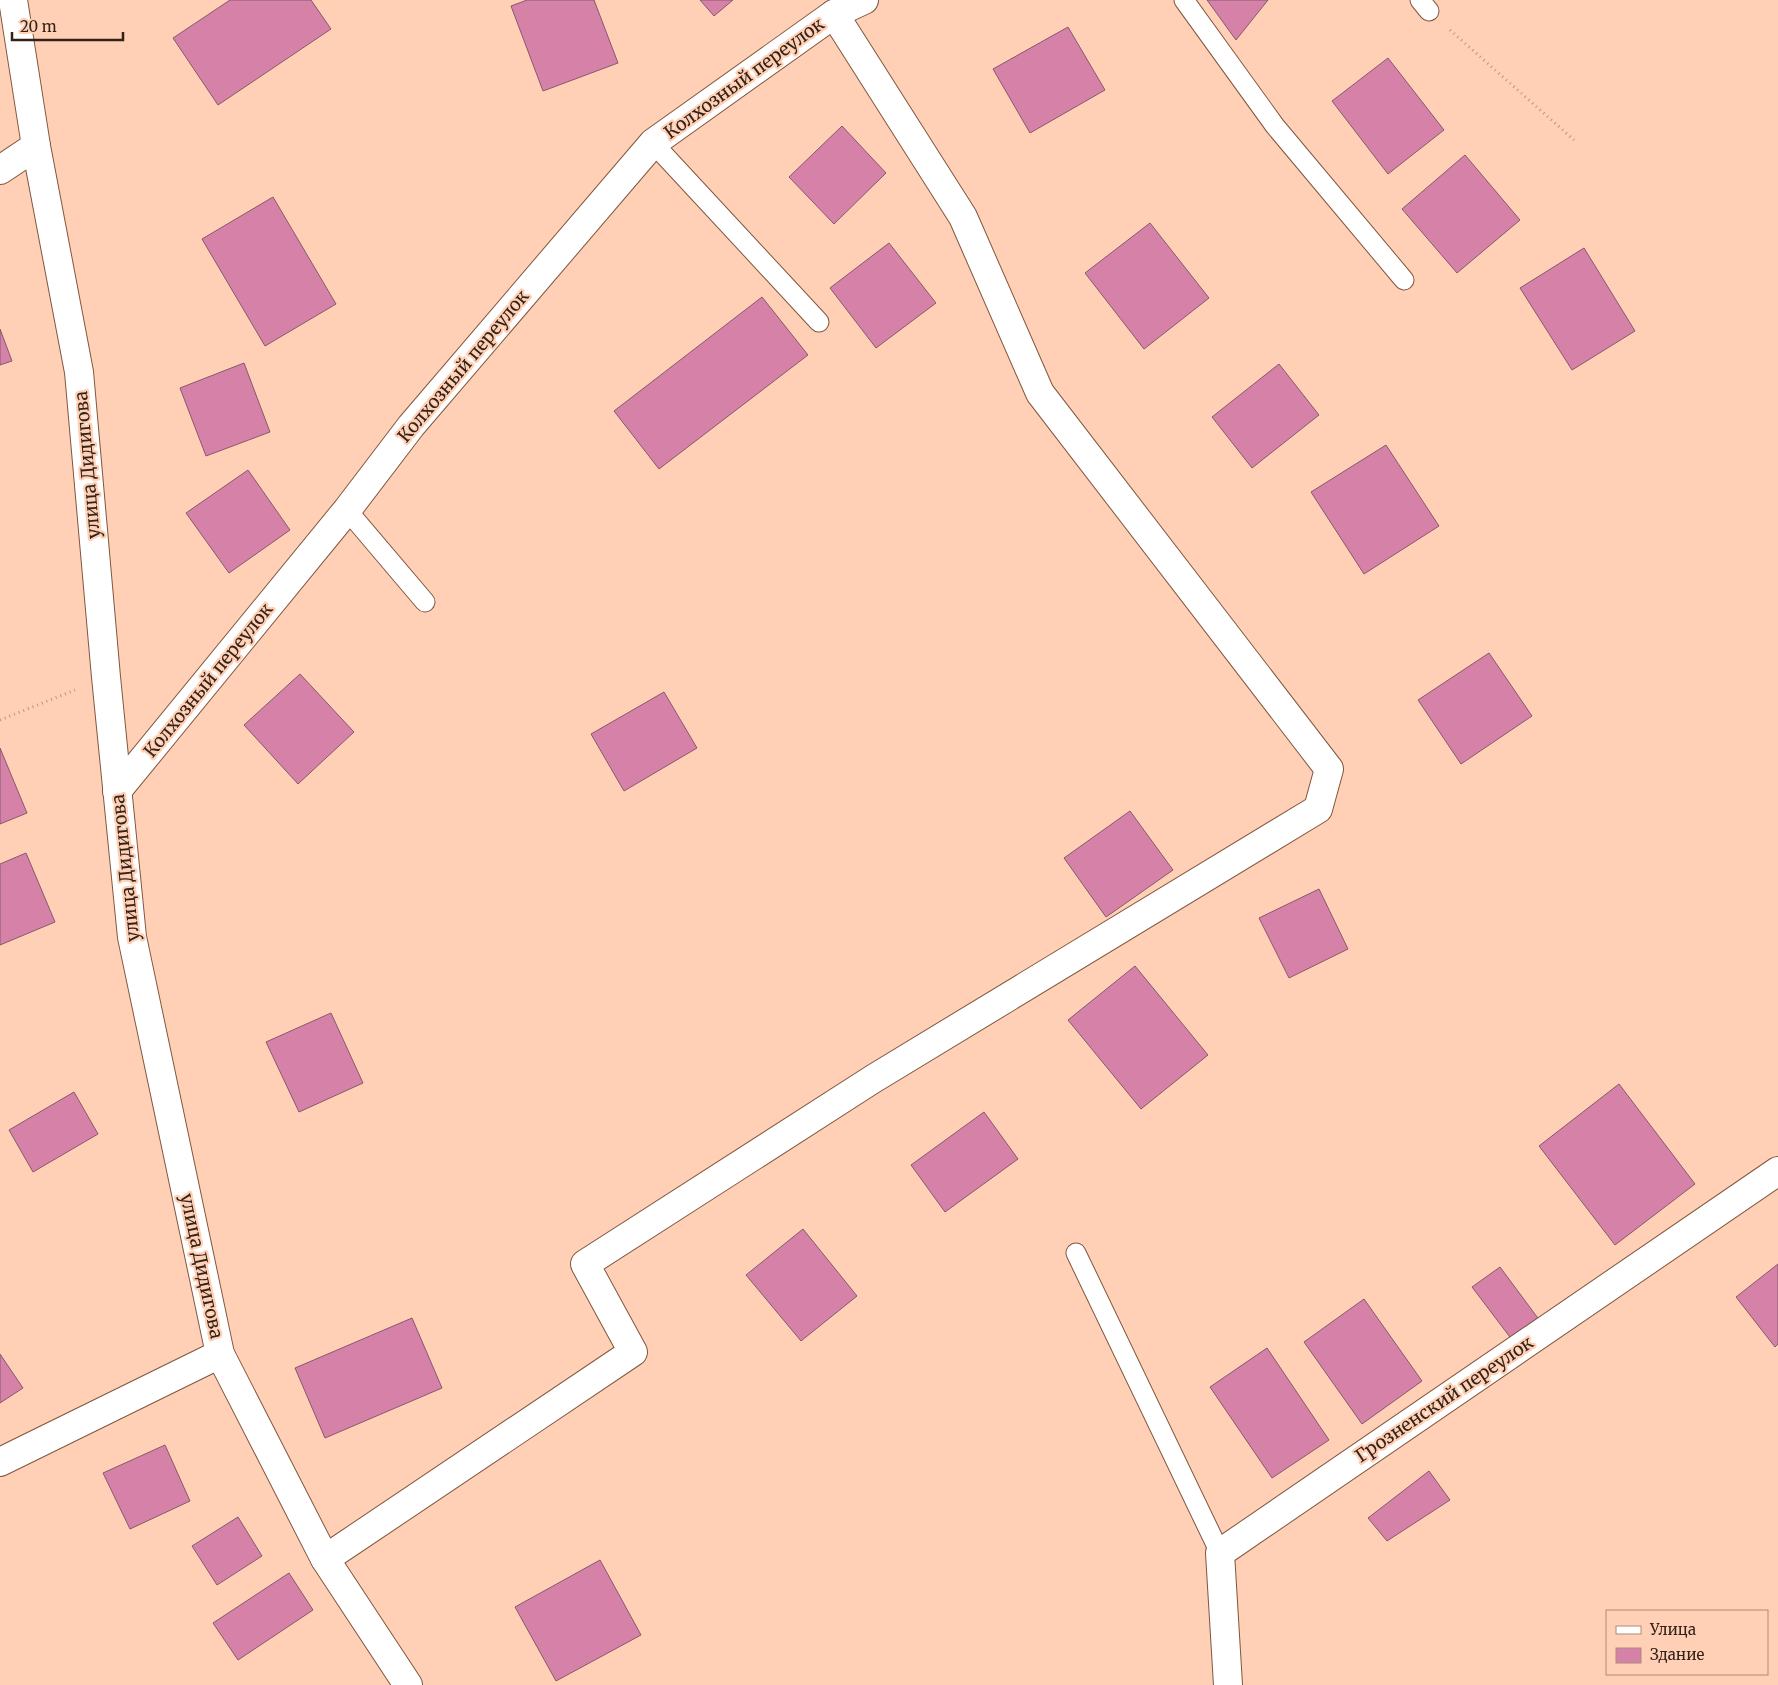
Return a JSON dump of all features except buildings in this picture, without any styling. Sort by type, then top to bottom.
[{"type":"street","name":"улица Дидигова","points":[[13,0],[36,146],[79,372],[106,678],[132,937],[220,1354],[325,1559],[408,1685]]},
{"type":"street","name":"Колхозный переулок","points":[[117,791],[347,510],[411,426],[653,143],[834,14],[864,0]]},
{"type":"street","points":[[325,1559],[633,1352],[586,1264],[873,1079],[1318,809],[1329,769],[1040,394],[963,217],[834,14]]},
{"type":"street","points":[[0,170],[36,146]]},
{"type":"street","name":"Грозненский переулок","points":[[1220,1553],[1778,1171]]},
{"type":"street","points":[[0,1462],[220,1354]]},
{"type":"street","points":[[1220,1553],[1228,1685]]},
{"type":"lane","points":[[1184,0],[1275,126],[1404,280]]},
{"type":"lane","points":[[653,143],[819,322]]},
{"type":"lane","points":[[347,510],[425,602]]},
{"type":"lane","points":[[1076,1252],[1220,1553]]},
{"type":"path","points":[[1425,6],[1574,140]]},
{"type":"path","points":[[0,720],[106,678]]}]
